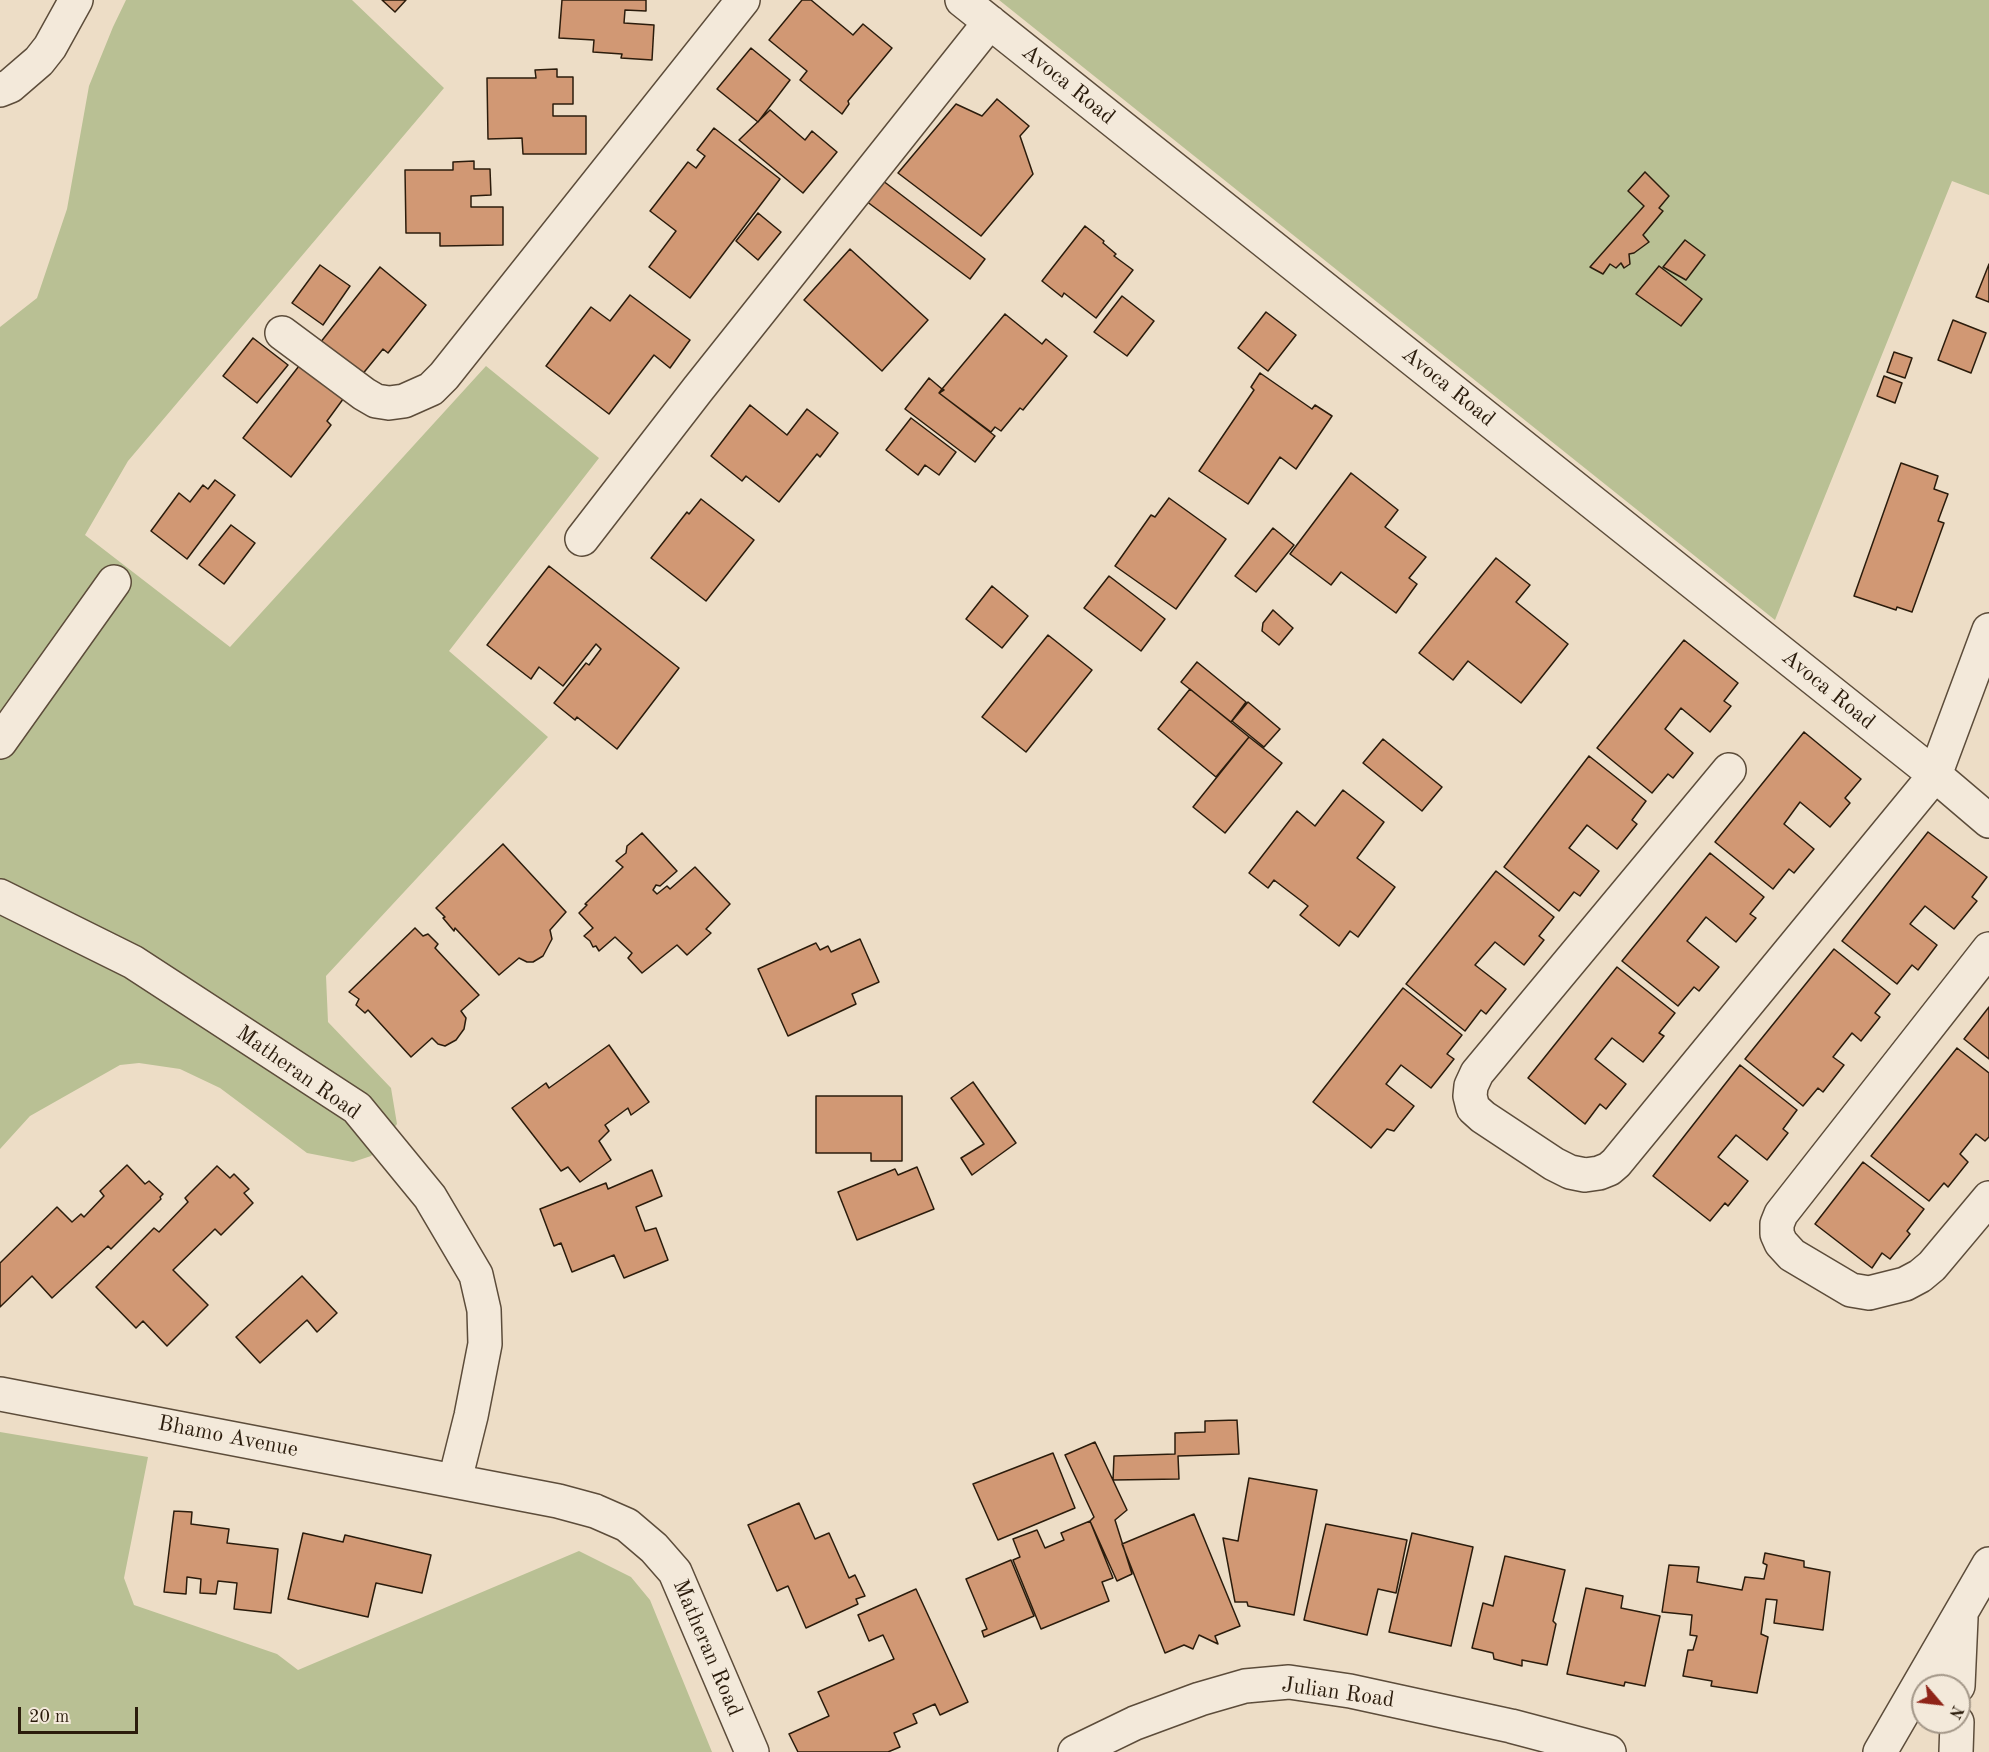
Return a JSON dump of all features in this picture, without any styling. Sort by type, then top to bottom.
[{"type":"street","points":[[0,90],[10,87],[39,61],[50,47],[76,0]]},
{"type":"street","points":[[282,333],[376,401],[389,403],[405,401],[431,390],[743,0]]},
{"type":"street","name":"Avoca Road","points":[[962,0],[1935,775],[1989,821]]},
{"type":"street","points":[[582,539],[705,380],[990,22]]},
{"type":"street","points":[[0,742],[114,582]]},
{"type":"street","points":[[1729,770],[1477,1073],[1471,1086],[1470,1096],[1473,1108],[1483,1118],[1570,1172],[1586,1175],[1599,1173],[1616,1163],[1935,775],[1989,630]]},
{"type":"street","name":"Matheran Road","points":[[0,896],[133,962],[357,1108],[430,1197],[476,1275],[484,1310],[485,1344],[471,1416],[455,1480],[558,1501],[595,1512],[627,1526],[654,1548],[675,1572],[752,1752]]},
{"type":"street","points":[[1989,950],[1781,1214],[1777,1224],[1777,1234],[1781,1243],[1792,1255],[1851,1290],[1869,1293],[1905,1284],[1920,1276],[1932,1266],[1989,1198]]},
{"type":"street","name":"Bhamo Avenue","points":[[0,1394],[455,1480]]},
{"type":"street","points":[[1880,1752],[1989,1564]]},
{"type":"street","points":[[1958,1674],[1961,1613]]},
{"type":"street","name":"Julian Road","points":[[1075,1752],[1135,1723],[1200,1699],[1245,1686],[1289,1682],[1350,1691],[1511,1726],[1609,1752]]},
{"type":"street","points":[[1956,1752],[1957,1734]]},
{"type":"green space","points":[[126,0],[352,0],[444,88],[128,461],[85,535],[230,647],[486,366],[599,458],[449,651],[548,737],[326,976],[328,1022],[391,1088],[397,1124],[371,1156],[353,1162],[307,1153],[220,1088],[180,1069],[139,1063],[120,1065],[30,1116],[0,1149],[0,327],[37,298],[67,209],[89,86]]},
{"type":"green space","points":[[999,0],[1989,0],[1989,195],[1952,181],[1775,620]]},
{"type":"green space","points":[[0,1432],[148,1457],[124,1578],[134,1605],[277,1654],[298,1670],[579,1551],[631,1577],[650,1600],[712,1752],[0,1752]]},
{"type":"building","points":[[382,0],[406,0],[395,12]]},
{"type":"building","points":[[562,0],[646,0],[646,11],[625,10],[624,23],[654,25],[652,60],[621,58],[622,54],[593,52],[594,40],[559,38]]},
{"type":"building","points":[[802,0],[811,0],[853,35],[863,24],[892,48],[848,101],[849,104],[842,114],[800,80],[807,71],[769,40]]},
{"type":"building","points":[[751,48],[790,80],[758,122],[717,89]]},
{"type":"building","points":[[557,69],[557,77],[573,77],[573,104],[553,104],[553,116],[586,116],[586,154],[523,154],[522,138],[488,139],[487,78],[536,78],[535,70]]},
{"type":"building","points":[[997,99],[1029,126],[1020,136],[1033,174],[981,236],[898,173],[956,104],[982,116]]},
{"type":"building","points":[[770,110],[805,140],[812,131],[837,152],[803,193],[739,140]]},
{"type":"building","points":[[714,128],[780,179],[690,298],[649,267],[676,231],[650,211],[688,162],[696,168],[705,156],[697,150]]},
{"type":"building","points":[[474,161],[474,169],[490,169],[491,195],[471,196],[471,207],[503,207],[503,245],[440,246],[440,233],[406,233],[405,170],[453,170],[453,162]]},
{"type":"building","points":[[1645,172],[1669,196],[1659,208],[1663,211],[1643,235],[1649,242],[1629,254],[1630,264],[1624,268],[1621,263],[1616,268],[1610,264],[1603,274],[1590,267],[1644,206],[1628,191]]},
{"type":"building","points":[[878,177],[985,259],[970,279],[862,198]]},
{"type":"building","points":[[758,213],[781,232],[758,260],[736,241]]},
{"type":"building","points":[[1085,226],[1104,241],[1103,243],[1116,254],[1114,256],[1133,270],[1096,318],[1064,293],[1062,297],[1042,281]]},
{"type":"building","points":[[1685,240],[1705,255],[1686,280],[1663,267]]},
{"type":"building","points":[[850,249],[928,320],[882,371],[804,300]]},
{"type":"building","points":[[1989,264],[1989,302],[1976,297]]},
{"type":"building","points":[[320,265],[350,286],[323,325],[292,303]]},
{"type":"building","points":[[1659,266],[1702,299],[1681,326],[1636,294]]},
{"type":"building","points":[[380,267],[426,305],[388,353],[383,349],[361,376],[320,343]]},
{"type":"building","points":[[630,295],[690,340],[670,368],[654,355],[609,414],[546,366],[591,307],[610,321]]},
{"type":"building","points":[[1122,296],[1154,321],[1127,356],[1094,332]]},
{"type":"building","points":[[1266,312],[1296,335],[1268,371],[1238,348]]},
{"type":"building","points":[[1005,314],[1042,344],[1046,339],[1067,356],[1023,410],[1020,408],[1001,431],[995,427],[991,432],[939,393],[944,390],[942,389]]},
{"type":"building","points":[[1953,320],[1986,333],[1971,373],[1938,360]]},
{"type":"building","points":[[253,338],[288,365],[257,403],[223,376]]},
{"type":"building","points":[[1894,352],[1912,358],[1905,378],[1887,372]]},
{"type":"building","points":[[306,357],[349,391],[327,421],[331,425],[291,477],[243,438]]},
{"type":"building","points":[[1260,373],[1312,409],[1315,405],[1332,416],[1296,469],[1280,457],[1248,504],[1199,471],[1254,390],[1251,387]]},
{"type":"building","points":[[1884,376],[1902,383],[1895,403],[1877,396]]},
{"type":"building","points":[[929,378],[942,389],[939,393],[995,436],[975,462],[905,409]]},
{"type":"building","points":[[750,405],[787,435],[807,409],[838,433],[820,457],[817,454],[779,502],[746,476],[742,481],[711,456]]},
{"type":"building","points":[[911,418],[956,452],[939,475],[925,465],[918,475],[886,450]]},
{"type":"building","points":[[1901,463],[1938,476],[1934,489],[1948,494],[1938,521],[1944,523],[1912,612],[1897,607],[1896,610],[1854,596]]},
{"type":"building","points":[[1351,473],[1398,510],[1385,527],[1426,557],[1409,578],[1417,584],[1396,613],[1341,572],[1331,585],[1290,554]]},
{"type":"building","points":[[215,480],[235,495],[187,559],[151,531],[179,493],[190,502],[203,485],[208,489]]},
{"type":"building","points":[[1169,498],[1226,539],[1176,609],[1115,566],[1151,515],[1155,517]]},
{"type":"building","points":[[701,499],[754,540],[706,601],[651,558],[687,512],[689,514]]},
{"type":"building","points":[[231,525],[255,543],[224,584],[199,565]]},
{"type":"building","points":[[1273,528],[1294,545],[1256,592],[1235,576]]},
{"type":"building","points":[[1496,558],[1530,585],[1516,602],[1568,644],[1521,703],[1468,661],[1453,680],[1419,653]]},
{"type":"building","points":[[549,566],[679,668],[617,749],[577,717],[575,720],[554,703],[586,663],[589,665],[601,649],[596,644],[563,686],[539,667],[531,679],[487,645]]},
{"type":"building","points":[[1109,576],[1165,619],[1141,651],[1084,608]]},
{"type":"building","points":[[992,586],[1028,616],[1002,648],[966,619]]},
{"type":"building","points":[[1273,610],[1293,628],[1279,645],[1262,631],[1263,623]]},
{"type":"building","points":[[1048,635],[1092,670],[1026,752],[982,717]]},
{"type":"building","points":[[1684,640],[1738,683],[1724,701],[1731,706],[1710,732],[1681,708],[1665,729],[1693,753],[1673,778],[1668,774],[1652,793],[1597,748]]},
{"type":"building","points":[[1197,662],[1246,702],[1231,722],[1181,682]]},
{"type":"building","points":[[1190,689],[1249,737],[1216,777],[1158,729]]},
{"type":"building","points":[[1248,702],[1280,729],[1264,747],[1232,721]]},
{"type":"building","points":[[1804,732],[1861,779],[1845,798],[1850,803],[1830,827],[1800,802],[1784,824],[1814,849],[1794,873],[1789,869],[1773,889],[1715,842]]},
{"type":"building","points":[[1249,737],[1282,763],[1225,833],[1193,807]]},
{"type":"building","points":[[1383,739],[1442,787],[1422,811],[1363,763]]},
{"type":"building","points":[[1589,756],[1646,801],[1632,820],[1637,824],[1617,849],[1587,825],[1569,848],[1599,871],[1580,896],[1574,892],[1559,911],[1504,867]]},
{"type":"building","points":[[1343,790],[1384,822],[1357,858],[1395,887],[1358,937],[1350,931],[1339,946],[1300,915],[1308,906],[1274,880],[1268,888],[1249,873],[1297,811],[1315,826]]},
{"type":"building","points":[[1928,832],[1987,877],[1972,897],[1977,901],[1954,929],[1925,906],[1910,924],[1937,945],[1918,970],[1912,965],[1897,984],[1842,941]]},
{"type":"building","points":[[642,833],[677,871],[660,886],[656,885],[653,890],[657,894],[667,886],[670,889],[695,867],[730,904],[706,929],[711,933],[687,955],[677,945],[642,973],[628,958],[632,953],[615,937],[599,951],[596,946],[593,947],[584,936],[593,928],[579,913],[587,905],[585,904],[623,867],[616,861],[626,853],[627,846]]},
{"type":"building","points":[[503,844],[566,912],[550,930],[552,939],[543,956],[533,962],[519,958],[499,975],[455,928],[454,931],[436,908]]},
{"type":"building","points":[[1710,853],[1764,897],[1750,914],[1756,918],[1736,942],[1706,917],[1687,941],[1719,967],[1699,991],[1694,987],[1678,1006],[1622,961]]},
{"type":"building","points":[[1496,871],[1554,917],[1539,936],[1544,940],[1524,965],[1495,942],[1475,965],[1506,989],[1486,1014],[1481,1010],[1465,1031],[1406,984]]},
{"type":"building","points":[[415,928],[423,936],[428,934],[438,944],[435,948],[479,995],[461,1011],[466,1018],[464,1029],[456,1040],[445,1046],[438,1044],[432,1038],[411,1057],[368,1010],[365,1013],[356,1005],[359,999],[349,992]]},
{"type":"building","points":[[860,939],[879,982],[852,994],[856,1004],[788,1036],[758,969],[816,943],[820,950],[828,946],[831,952]]},
{"type":"building","points":[[1834,949],[1890,994],[1875,1013],[1880,1017],[1861,1041],[1852,1033],[1833,1057],[1844,1065],[1823,1092],[1818,1088],[1803,1106],[1745,1059]]},
{"type":"building","points":[[1617,967],[1675,1013],[1659,1033],[1664,1036],[1643,1062],[1612,1038],[1595,1059],[1626,1084],[1606,1109],[1600,1104],[1585,1124],[1528,1078]]},
{"type":"building","points":[[1403,988],[1462,1035],[1447,1054],[1454,1059],[1431,1088],[1401,1065],[1386,1084],[1414,1106],[1394,1131],[1387,1129],[1371,1148],[1313,1102]]},
{"type":"building","points":[[1989,1007],[1989,1059],[1964,1039]]},
{"type":"building","points":[[609,1045],[649,1102],[631,1115],[628,1108],[605,1125],[609,1131],[599,1141],[611,1160],[580,1182],[568,1167],[561,1171],[512,1108],[546,1083],[549,1088]]},
{"type":"building","points":[[1957,1048],[1989,1073],[1989,1137],[1985,1141],[1976,1134],[1960,1154],[1968,1162],[1948,1187],[1944,1183],[1929,1201],[1871,1156]]},
{"type":"building","points":[[1740,1065],[1797,1110],[1783,1129],[1788,1133],[1767,1160],[1736,1135],[1718,1157],[1748,1181],[1728,1206],[1725,1203],[1710,1221],[1653,1176]]},
{"type":"building","points":[[973,1082],[1016,1143],[972,1175],[961,1158],[984,1144],[951,1098]]},
{"type":"building","points":[[816,1096],[902,1096],[902,1161],[871,1161],[871,1153],[816,1153]]},
{"type":"building","points":[[1863,1162],[1924,1209],[1907,1231],[1910,1234],[1890,1259],[1882,1253],[1872,1268],[1815,1224]]},
{"type":"building","points":[[127,1165],[145,1184],[149,1181],[163,1194],[161,1199],[111,1249],[108,1246],[52,1298],[32,1276],[0,1307],[0,1263],[57,1207],[72,1222],[81,1214],[84,1217],[104,1196],[100,1191]]},
{"type":"building","points":[[217,1166],[230,1178],[234,1174],[249,1189],[244,1193],[253,1203],[221,1235],[215,1229],[173,1270],[208,1305],[167,1346],[143,1321],[136,1328],[96,1287],[154,1228],[159,1232],[188,1202],[185,1198]]},
{"type":"building","points":[[917,1167],[934,1209],[857,1240],[838,1192],[895,1169],[898,1175]]},
{"type":"building","points":[[652,1170],[662,1196],[636,1207],[645,1231],[656,1228],[668,1260],[624,1278],[614,1255],[572,1272],[561,1243],[554,1246],[540,1209],[606,1183],[608,1189]]},
{"type":"building","points":[[302,1276],[337,1313],[317,1332],[307,1320],[260,1363],[236,1337]]},
{"type":"building","points":[[1237,1420],[1239,1454],[1178,1456],[1179,1479],[1113,1480],[1114,1456],[1175,1454],[1175,1433],[1205,1432],[1205,1421]]},
{"type":"building","points":[[1095,1442],[1127,1510],[1115,1520],[1132,1574],[1117,1581],[1090,1521],[1094,1517],[1065,1455]]},
{"type":"building","points":[[1053,1453],[1075,1508],[998,1540],[973,1484]]},
{"type":"building","points":[[1249,1478],[1317,1490],[1294,1615],[1248,1606],[1247,1602],[1235,1602],[1223,1538],[1238,1541]]},
{"type":"building","points":[[799,1503],[815,1539],[829,1533],[849,1578],[855,1575],[865,1596],[856,1599],[858,1604],[806,1628],[788,1586],[777,1591],[748,1525]]},
{"type":"building","points":[[174,1511],[192,1512],[191,1524],[229,1529],[227,1543],[278,1549],[271,1613],[234,1609],[237,1583],[218,1581],[216,1594],[200,1593],[201,1579],[187,1577],[186,1594],[164,1592]]},
{"type":"building","points":[[1194,1514],[1240,1626],[1215,1636],[1218,1644],[1199,1635],[1193,1649],[1184,1645],[1165,1653],[1122,1544]]},
{"type":"building","points":[[1090,1521],[1113,1578],[1102,1582],[1109,1601],[1041,1629],[1013,1560],[1020,1557],[1013,1539],[1037,1530],[1045,1548],[1064,1540],[1061,1533]]},
{"type":"building","points":[[1326,1524],[1407,1540],[1396,1593],[1378,1589],[1367,1635],[1304,1620]]},
{"type":"building","points":[[303,1533],[343,1542],[345,1535],[431,1555],[422,1593],[376,1583],[368,1617],[288,1599]]},
{"type":"building","points":[[1412,1533],[1473,1547],[1451,1646],[1389,1632]]},
{"type":"building","points":[[1765,1553],[1804,1561],[1804,1567],[1830,1572],[1823,1630],[1774,1623],[1777,1600],[1766,1599],[1761,1634],[1768,1637],[1757,1693],[1711,1686],[1712,1681],[1683,1676],[1688,1650],[1693,1650],[1697,1636],[1690,1635],[1692,1615],[1662,1612],[1669,1565],[1699,1567],[1697,1582],[1742,1590],[1745,1577],[1764,1579],[1767,1565],[1763,1563]]},
{"type":"building","points":[[1505,1556],[1565,1570],[1553,1621],[1556,1624],[1547,1665],[1522,1660],[1522,1666],[1494,1659],[1493,1653],[1472,1648],[1483,1603],[1493,1606]]},
{"type":"building","points":[[1011,1560],[1034,1616],[984,1637],[982,1631],[987,1629],[966,1579]]},
{"type":"building","points":[[1586,1588],[1623,1596],[1621,1608],[1660,1616],[1645,1686],[1625,1682],[1624,1686],[1567,1674]]},
{"type":"building","points":[[916,1589],[968,1702],[940,1715],[935,1704],[913,1714],[917,1723],[894,1733],[900,1747],[888,1752],[798,1752],[789,1734],[829,1716],[818,1692],[894,1659],[883,1635],[869,1641],[858,1615]]}]
